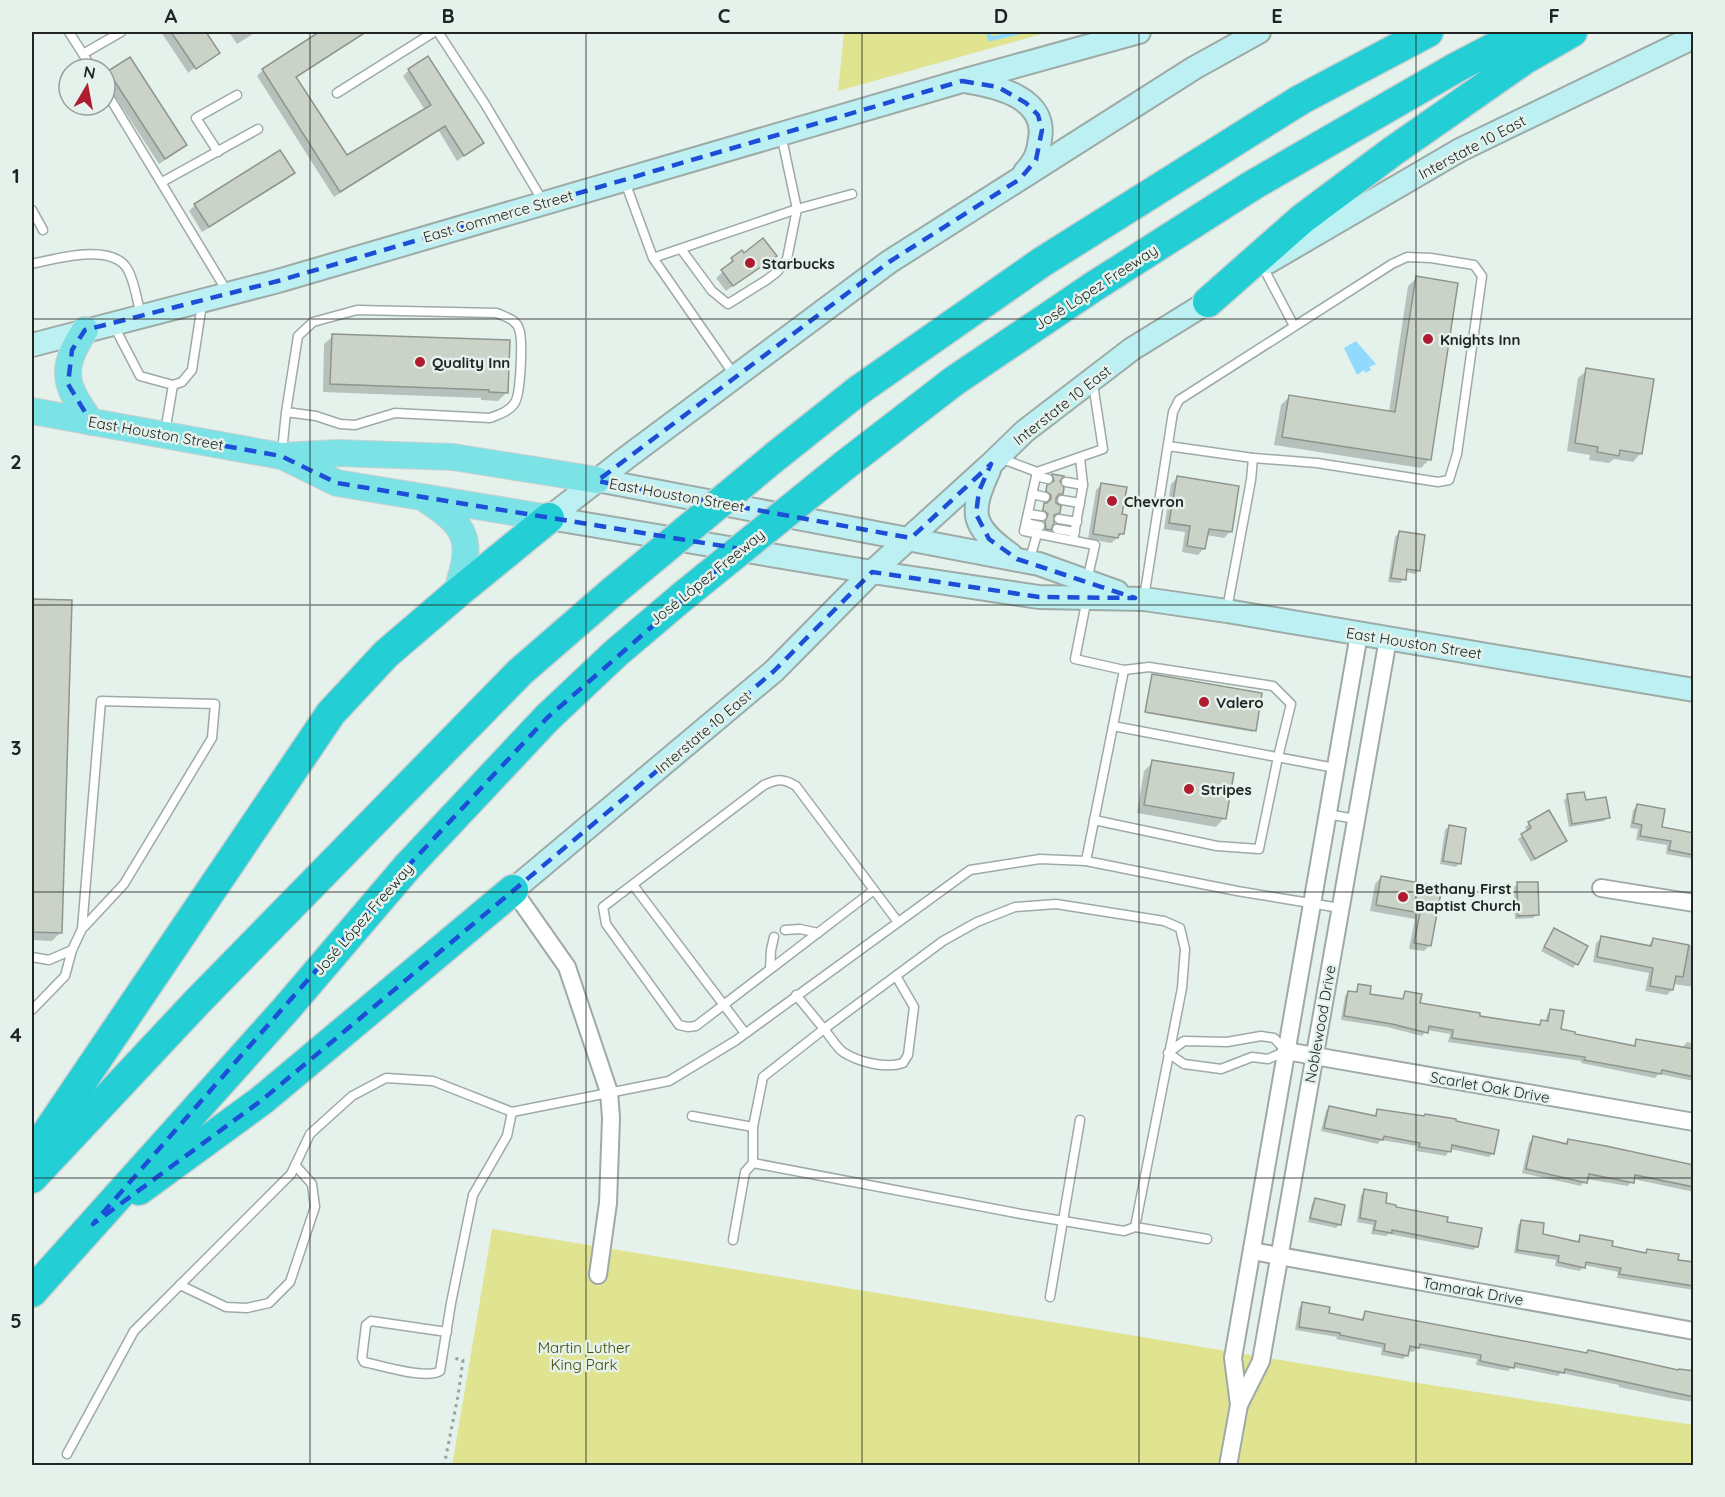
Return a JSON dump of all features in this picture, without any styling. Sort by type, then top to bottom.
[{"type":"highway","points":[[32,1178],[198,1001],[520,672],[776,456],[859,390],[1042,262],[1300,100],[1428,32]]},
{"type":"highway","name":"José López Freeway","points":[[32,1292],[286,1010],[408,866],[547,718],[616,653],[682,597],[845,465],[954,381],[1093,287],[1253,185],[1457,67],[1524,32]]},
{"type":"highway","points":[[1208,302],[1302,219],[1384,158],[1525,59],[1572,32]]},
{"type":"highway","points":[[32,1155],[331,713],[386,654],[549,518]]},
{"type":"highway","points":[[93,1224],[262,1100],[513,890]]},
{"type":"main road","name":"East Commerce Street","points":[[32,345],[228,294],[962,81],[1139,32]]},
{"type":"main road","points":[[549,518],[889,262],[1194,68],[1259,32]]},
{"type":"main road","name":"Interstate 10 East","points":[[513,890],[774,671],[872,572],[1025,431],[1132,349],[1262,265],[1460,150],[1694,37]]},
{"type":"main road","points":[[962,81],[998,87],[1014,93],[1038,115],[1042,130],[1036,160],[1020,179]]},
{"type":"main road","points":[[85,330],[72,350],[68,367],[68,384],[78,404],[91,422]]},
{"type":"main road","name":"East Houston Street","points":[[32,411],[281,456],[337,453],[453,457],[597,480],[1023,560],[1087,589],[1694,690]]},
{"type":"main road","name":"East Houston Street","points":[[281,456],[337,483],[425,499],[1039,597],[1087,589]]},
{"type":"main road","points":[[994,461],[979,491],[976,514],[979,525],[989,539],[1023,560]]},
{"type":"main road","points":[[425,499],[448,514],[458,525],[465,540],[467,555],[456,594]]},
{"type":"street","name":"Noblewood Drive","points":[[1239,1405],[1233,1358],[1359,634]]},
{"type":"street","name":"Noblewood Drive","points":[[1228,1466],[1239,1405],[1261,1361],[1388,639]]},
{"type":"street","points":[[1601,888],[1694,903]]},
{"type":"street","points":[[513,890],[567,968],[609,1092],[611,1119],[609,1203],[598,1275]]},
{"type":"street","name":"Scarlet Oak Drive","points":[[1286,1051],[1694,1122]]},
{"type":"street","name":"Tamarak Drive","points":[[1252,1251],[1694,1330]]},
{"type":"lane","points":[[69,32],[85,57]]},
{"type":"lane","points":[[83,54],[121,32]]},
{"type":"lane","points":[[337,93],[436,32],[485,104],[544,203]]},
{"type":"lane","points":[[218,152],[196,118],[237,95]]},
{"type":"lane","points":[[117,109],[228,294]]},
{"type":"lane","points":[[162,182],[258,129]]},
{"type":"lane","points":[[681,249],[712,291],[728,304],[777,272],[788,259],[797,209],[781,134]]},
{"type":"lane","points":[[624,179],[653,258],[735,376]]},
{"type":"lane","points":[[653,258],[797,209],[852,194]]},
{"type":"lane","points":[[32,210],[43,230]]},
{"type":"lane","points":[[32,264],[77,254],[99,254],[115,259],[127,269],[141,316]]},
{"type":"lane","points":[[1140,598],[1173,412],[1179,400],[1392,264],[1407,257],[1431,258],[1474,265],[1482,276],[1454,471],[1449,480],[1438,482],[1317,464],[1168,446]]},
{"type":"lane","points":[[1262,265],[1294,326]]},
{"type":"lane","points":[[112,323],[140,376],[173,385],[182,382],[192,370],[202,300]]},
{"type":"lane","points":[[281,456],[286,412],[298,336],[313,322],[357,310],[497,313],[513,320],[520,329],[521,373],[516,402],[505,413],[490,418],[395,413],[355,425],[286,412]]},
{"type":"lane","points":[[1036,474],[1103,449],[1092,380]]},
{"type":"lane","points":[[165,435],[173,385]]},
{"type":"lane","points":[[1074,536],[1083,485],[1080,458]]},
{"type":"lane","points":[[1227,611],[1253,458]]},
{"type":"lane","points":[[994,461],[1048,479]]},
{"type":"lane","points":[[1036,474],[1024,531],[1038,530],[1074,536]]},
{"type":"lane","points":[[1066,482],[1083,485]]},
{"type":"lane","points":[[1032,494],[1045,497]]},
{"type":"lane","points":[[1062,500],[1080,503]]},
{"type":"lane","points":[[1028,513],[1042,516]]},
{"type":"lane","points":[[1059,519],[1077,522]]},
{"type":"lane","points":[[1058,529],[1095,545],[1075,659],[1124,670],[1149,667],[1273,686],[1291,704],[1259,849],[1217,846],[1094,820]]},
{"type":"lane","points":[[1023,560],[1038,530]]},
{"type":"lane","points":[[1086,861],[1124,670]]},
{"type":"lane","points":[[32,1010],[65,976],[72,950],[82,928],[124,884],[212,738],[215,704],[101,701],[82,928]]},
{"type":"lane","points":[[1113,726],[1335,768]]},
{"type":"lane","points":[[874,890],[696,1026],[688,1027],[679,1025],[606,924],[603,907],[764,785],[776,779],[788,781],[796,786],[874,890],[898,922]]},
{"type":"lane","points":[[1327,814],[1356,819]]},
{"type":"lane","points":[[67,1454],[134,1331],[291,1174],[309,1134],[352,1096],[386,1078],[433,1081],[512,1112],[669,1080],[745,1033],[970,870],[1040,859],[1086,861],[1237,891],[1340,908]]},
{"type":"lane","points":[[633,885],[745,1033]]},
{"type":"lane","points":[[734,1240],[745,1172],[753,1163],[753,1127],[763,1077],[943,941],[968,927],[1014,907],[1056,904],[1164,921],[1180,928],[1185,949],[1182,988],[1135,1227]]},
{"type":"lane","points":[[785,930],[800,929],[818,933]]},
{"type":"lane","points":[[770,969],[774,937]]},
{"type":"lane","points":[[32,957],[50,960],[72,950]]},
{"type":"lane","points":[[796,995],[841,1052],[863,1061],[895,1066],[903,1063],[908,1055],[914,1007],[896,976]]},
{"type":"lane","points":[[1261,1036],[1274,1038],[1286,1051],[1269,1059],[1252,1057],[1221,1069],[1184,1064],[1168,1053],[1184,1041],[1227,1042],[1261,1036]]},
{"type":"lane","points":[[447,1332],[371,1321],[366,1325],[362,1353],[364,1362],[431,1375],[440,1371],[473,1195],[507,1136],[512,1112]]},
{"type":"lane","points":[[692,1116],[753,1127]]},
{"type":"lane","points":[[1050,1297],[1080,1120]]},
{"type":"lane","points":[[753,1163],[1124,1232],[1135,1227],[1207,1239]]},
{"type":"lane","points":[[180,1285],[226,1307],[247,1308],[270,1303],[290,1281],[315,1207],[312,1184],[295,1166]]},
{"type":"path","points":[[443,1356],[463,1360],[444,1466]]},
{"type":"highlighted area","points":[[962,81],[998,87],[1026,103],[1038,115],[1042,130],[1036,160],[1020,179],[889,262],[597,481],[911,538],[991,464],[979,491],[976,514],[989,539],[1017,559],[1135,598],[1039,597],[872,572],[774,671],[670,760],[262,1100],[93,1224],[408,866],[547,718],[741,549],[337,483],[281,456],[91,422],[68,384],[72,350],[85,330],[278,281]]},
{"type":"green space","points":[[844,32],[1049,32],[838,91]]},
{"type":"green space","name":"Martin Luther King Park","points":[[492,1229],[1431,1385],[1694,1425],[1693,1466],[452,1466]]},
{"type":"water","points":[[1356,341],[1376,364],[1369,367],[1371,370],[1365,373],[1364,370],[1357,375],[1344,348]]},
{"type":"building","points":[[171,32],[206,32],[220,53],[196,69]]},
{"type":"building","points":[[319,32],[366,32],[296,77],[347,155],[431,105],[408,69],[428,56],[484,143],[464,156],[445,126],[340,192],[262,69]]},
{"type":"building","points":[[130,57],[187,145],[165,159],[117,85],[117,65]]},
{"type":"building","points":[[280,150],[295,173],[209,227],[194,204]]},
{"type":"building","name":"Starbucks","points":[[763,238],[777,256],[733,286],[721,270],[733,261],[731,258],[742,250],[744,253]]},
{"type":"building","name":"Knights Inn","points":[[1416,276],[1458,283],[1431,460],[1282,437],[1289,395],[1395,412]]},
{"type":"building","name":"Quality Inn","points":[[332,334],[510,340],[508,393],[489,392],[489,390],[330,384]]},
{"type":"building","points":[[1586,368],[1654,379],[1642,454],[1620,450],[1619,456],[1597,452],[1598,447],[1575,443]]},
{"type":"building","points":[[1052,474],[1064,476],[1060,481],[1064,488],[1063,494],[1059,494],[1056,498],[1056,503],[1061,506],[1060,513],[1054,515],[1051,530],[1046,529],[1045,522],[1048,514],[1043,510],[1044,503],[1051,499],[1051,495],[1046,491],[1047,485],[1054,481]]},
{"type":"building","points":[[1177,476],[1239,486],[1232,532],[1209,529],[1205,549],[1187,546],[1190,526],[1169,523]]},
{"type":"building","name":"Chevron","points":[[1101,483],[1127,487],[1122,514],[1127,515],[1124,534],[1119,534],[1118,538],[1093,534]]},
{"type":"building","points":[[1399,531],[1425,535],[1420,571],[1407,569],[1406,580],[1391,578]]},
{"type":"building","points":[[32,599],[72,600],[62,933],[32,932]]},
{"type":"building","name":"Valero","points":[[1152,674],[1262,693],[1256,731],[1145,712]]},
{"type":"building","name":"Stripes","points":[[1152,760],[1234,773],[1226,819],[1144,805]]},
{"type":"building","points":[[1584,792],[1586,800],[1606,797],[1610,818],[1572,824],[1567,794]]},
{"type":"building","points":[[1637,804],[1665,809],[1662,827],[1694,833],[1694,855],[1669,850],[1671,841],[1640,836],[1642,825],[1633,823]]},
{"type":"building","points":[[1549,810],[1567,841],[1535,859],[1521,834],[1531,828],[1528,822]]},
{"type":"building","points":[[1449,825],[1466,828],[1461,864],[1443,861]]},
{"type":"building","points":[[1381,876],[1442,887],[1431,946],[1414,943],[1420,913],[1376,905]]},
{"type":"building","points":[[1517,882],[1538,882],[1539,915],[1518,916]]},
{"type":"building","points":[[1554,928],[1588,946],[1578,965],[1544,947]]},
{"type":"building","points":[[1601,936],[1651,946],[1653,938],[1689,945],[1683,977],[1676,976],[1673,990],[1650,986],[1653,968],[1597,957]]},
{"type":"building","points":[[1358,984],[1371,986],[1370,994],[1403,999],[1405,991],[1422,994],[1420,1003],[1480,1013],[1480,1016],[1540,1025],[1541,1020],[1548,1021],[1550,1009],[1564,1011],[1561,1029],[1575,1032],[1575,1034],[1635,1046],[1636,1039],[1694,1049],[1694,1077],[1662,1070],[1661,1074],[1584,1060],[1585,1057],[1452,1038],[1453,1030],[1429,1026],[1428,1033],[1344,1016],[1348,991],[1357,992]]},
{"type":"building","points":[[1329,1106],[1376,1116],[1377,1109],[1424,1116],[1425,1114],[1499,1130],[1494,1154],[1452,1145],[1451,1152],[1419,1147],[1420,1143],[1384,1136],[1383,1140],[1324,1128]]},
{"type":"building","points":[[1533,1136],[1567,1144],[1568,1139],[1694,1165],[1694,1187],[1635,1175],[1634,1183],[1589,1174],[1587,1183],[1526,1169]]},
{"type":"building","points":[[1364,1189],[1387,1193],[1386,1203],[1396,1205],[1396,1207],[1448,1217],[1447,1222],[1482,1228],[1478,1247],[1392,1230],[1392,1233],[1374,1230],[1376,1221],[1360,1218]]},
{"type":"building","points":[[1315,1198],[1345,1205],[1341,1225],[1310,1218]]},
{"type":"building","points":[[1521,1220],[1544,1223],[1543,1234],[1579,1242],[1580,1235],[1613,1241],[1612,1246],[1646,1253],[1647,1249],[1679,1254],[1678,1260],[1694,1262],[1694,1286],[1619,1274],[1621,1268],[1586,1262],[1585,1268],[1558,1262],[1559,1256],[1517,1250]]},
{"type":"building","points":[[1302,1302],[1330,1307],[1329,1313],[1363,1320],[1365,1311],[1587,1353],[1588,1350],[1678,1370],[1694,1371],[1694,1397],[1565,1369],[1564,1373],[1515,1363],[1514,1368],[1480,1361],[1481,1355],[1420,1344],[1419,1348],[1410,1346],[1408,1356],[1384,1351],[1385,1344],[1340,1335],[1340,1333],[1299,1327]]},
{"type":"waterway","points":[[988,32],[990,39],[1020,32]]},
{"type":"place","name":"Starbucks","points":[[750,263]]},
{"type":"place","name":"Knights Inn","points":[[1428,339]]},
{"type":"place","name":"Quality Inn","points":[[420,362]]},
{"type":"place","name":"Chevron","points":[[1112,501]]},
{"type":"place","name":"Valero","points":[[1204,702]]},
{"type":"place","name":"Stripes","points":[[1189,789]]},
{"type":"place","name":"Bethany First Baptist Church","points":[[1403,897]]}]
